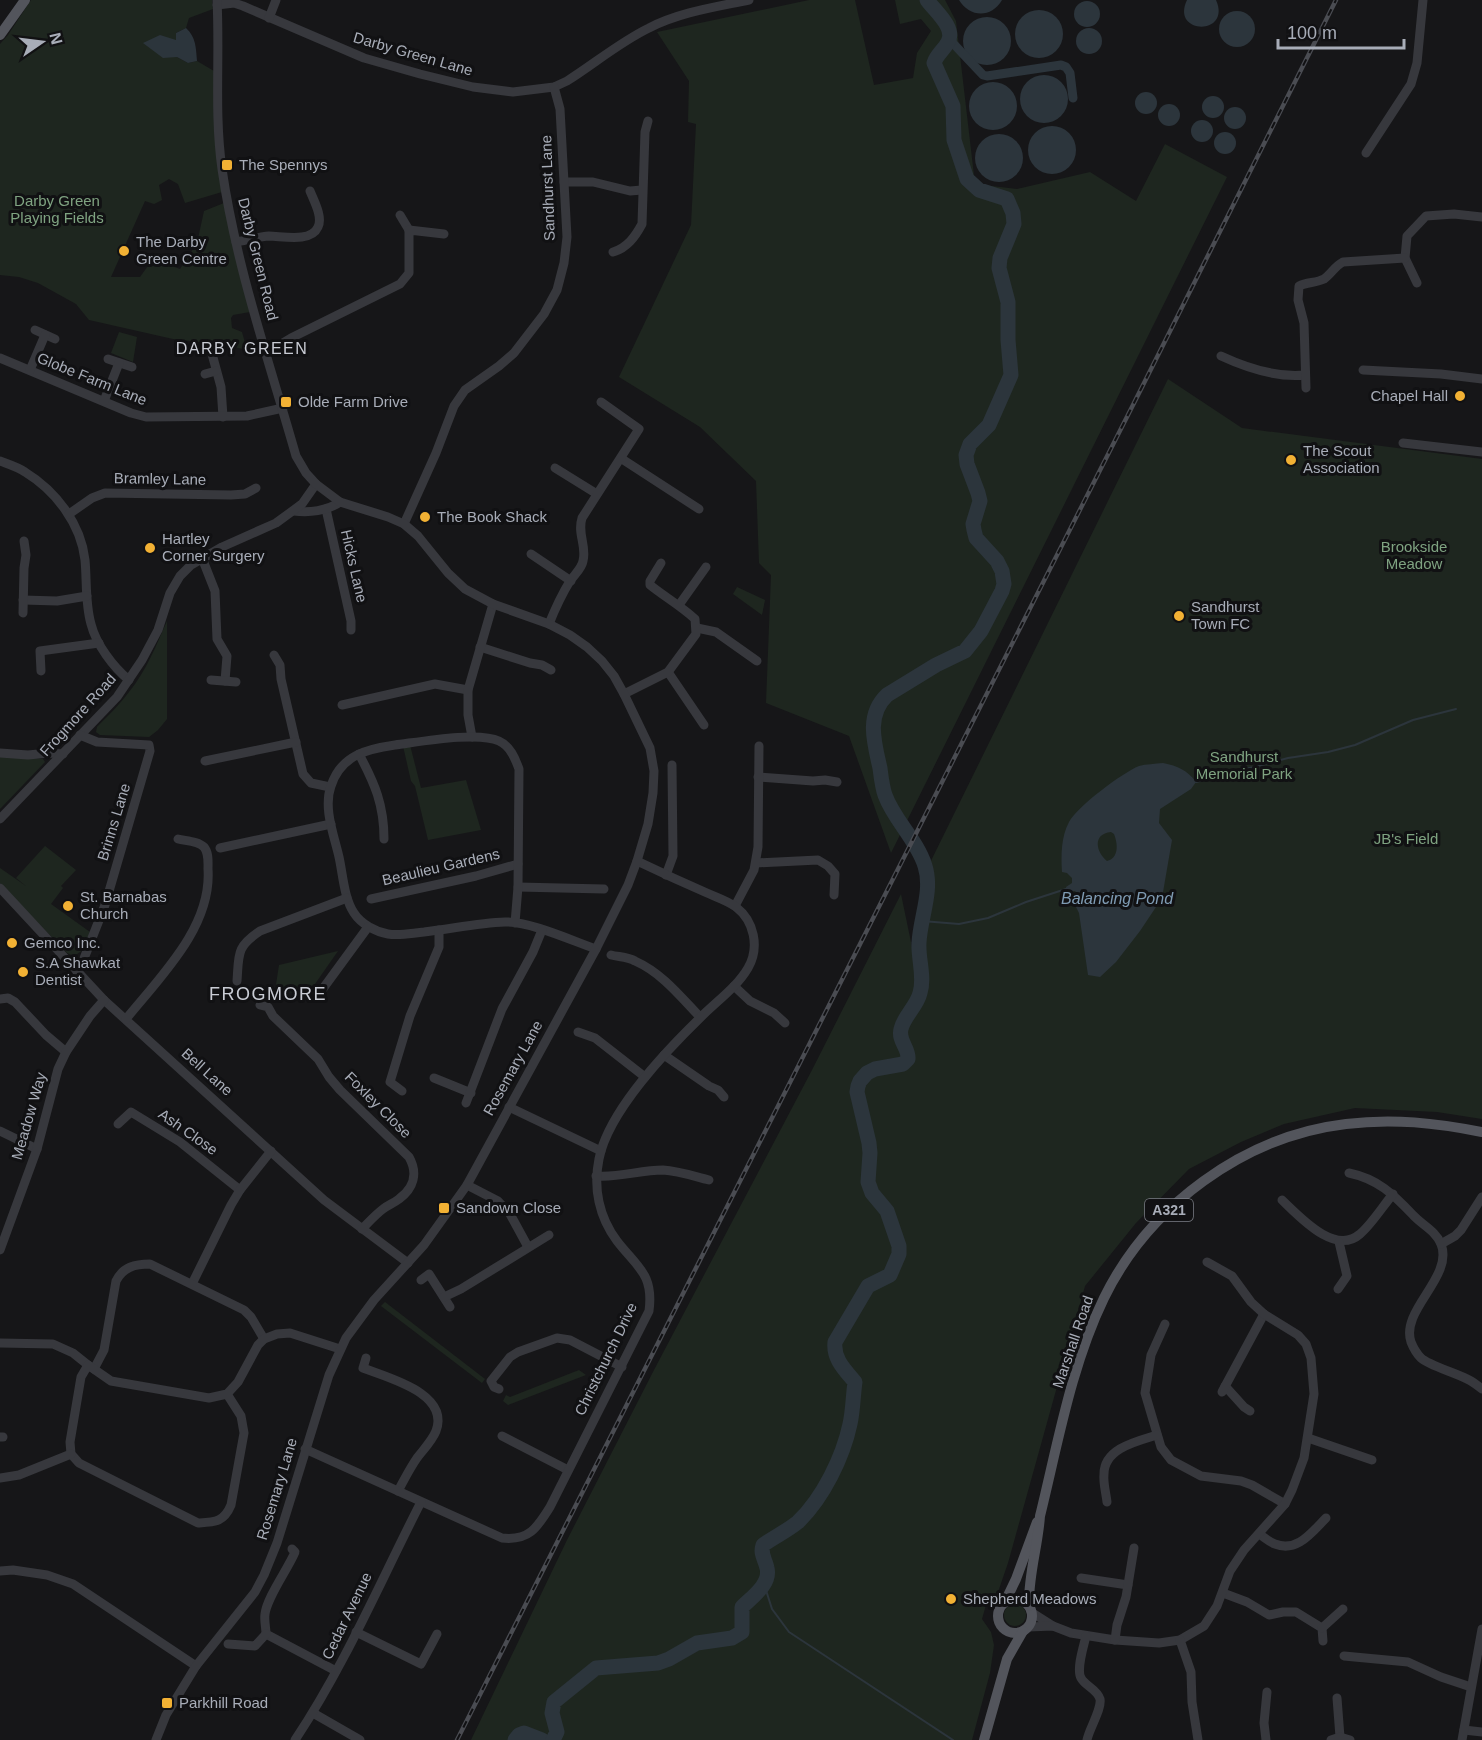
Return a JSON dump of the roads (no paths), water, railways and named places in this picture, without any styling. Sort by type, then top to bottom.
[{"type":"main road","points":[[0,35],[25,0]]},
{"type":"main road","name":"Marshall Road","points":[[1005,1602],[1040,1516],[1078,1365],[1099,1308],[1115,1276],[1131,1253],[1182,1197],[1237,1160],[1272,1143],[1317,1129],[1352,1123],[1392,1121],[1433,1123],[1482,1132]]},
{"type":"main road","name":"Marshall Road","points":[[1030,1609],[1029,1588],[1039,1538],[1040,1516]]},
{"type":"main road","points":[[1005,1602],[1019,1599],[1030,1609]]},
{"type":"main road","name":"A321","points":[[1005,1602],[998,1614],[999,1623],[1003,1628],[1007,1659]]},
{"type":"main road","name":"A321","points":[[984,1740],[1007,1659],[1032,1618],[1030,1609]]},
{"type":"main road","points":[[1003,1628],[1013,1633],[1026,1629]]},
{"type":"street","points":[[269,18],[276,0]]},
{"type":"street","name":"Darby Green Lane","points":[[217,2],[234,3],[364,58],[420,75],[473,87],[513,92],[554,87],[649,28],[690,13],[749,0]]},
{"type":"street","points":[[1366,153],[1411,84],[1417,63],[1423,0]]},
{"type":"street","name":"Darby Green Road","points":[[217,2],[219,130],[222,168],[236,242],[296,456],[316,484],[340,502]]},
{"type":"street","name":"Sandhurst Lane","points":[[404,524],[454,406],[465,390],[499,366],[514,352],[544,314],[557,290],[564,263],[567,237],[560,109],[554,87]]},
{"type":"street","points":[[613,252],[621,250],[635,237],[642,224],[645,132],[648,121]]},
{"type":"street","points":[[564,182],[593,182],[630,191],[642,190]]},
{"type":"street","points":[[236,242],[260,237],[299,238],[312,234],[318,228],[320,218],[310,191]]},
{"type":"street","points":[[1417,284],[1405,258],[1407,236],[1426,216],[1454,214],[1482,217]]},
{"type":"street","points":[[266,353],[291,338],[400,284],[409,273],[408,230],[400,215]]},
{"type":"street","points":[[408,230],[444,234]]},
{"type":"street","points":[[1306,388],[1304,323],[1298,300],[1299,286],[1326,278],[1336,266],[1343,262],[1405,258]]},
{"type":"street","points":[[34,330],[55,339]]},
{"type":"street","points":[[30,370],[45,335]]},
{"type":"street","points":[[212,354],[221,387],[223,417]]},
{"type":"street","points":[[1221,356],[1242,366],[1266,372],[1291,377],[1305,375]]},
{"type":"street","name":"Globe Farm Lane","points":[[0,358],[131,413],[146,417],[246,416],[283,408]]},
{"type":"street","points":[[108,359],[132,367]]},
{"type":"street","points":[[104,401],[119,363]]},
{"type":"street","points":[[1363,370],[1441,374],[1482,379]]},
{"type":"street","points":[[205,374],[216,371]]},
{"type":"street","points":[[549,624],[571,581],[583,564],[584,554],[580,527],[582,518],[639,429],[601,402]]},
{"type":"street","points":[[1403,443],[1482,452]]},
{"type":"street","points":[[621,459],[699,509]]},
{"type":"street","points":[[0,461],[24,471],[46,487],[69,514],[79,536],[85,558],[91,625],[99,643],[118,671],[129,680]]},
{"type":"street","points":[[555,468],[597,494]]},
{"type":"street","name":"Frogmore Road","points":[[0,819],[117,697],[142,660],[158,630],[170,593],[180,576],[202,558],[268,527],[294,511],[316,484]]},
{"type":"street","name":"Bramley Lane","points":[[69,514],[92,498],[105,493],[231,495],[245,494],[256,488]]},
{"type":"street","name":"Rosemary Lane","points":[[156,1740],[166,1715],[196,1666],[260,1583],[277,1543],[329,1375],[340,1349],[360,1318],[424,1245],[467,1185],[596,949],[637,861],[648,824],[653,793],[654,771],[650,748],[614,676],[587,646],[549,624],[493,604],[465,589],[448,573],[418,536],[404,524],[340,502]]},
{"type":"street","name":"Frogmore Road","points":[[294,511],[326,509],[340,502]]},
{"type":"street","name":"Hicks Lane","points":[[326,509],[351,621],[351,630]]},
{"type":"street","points":[[23,613],[26,555],[24,541]]},
{"type":"street","points":[[531,554],[571,581]]},
{"type":"street","points":[[202,558],[215,591],[217,639],[227,656],[225,681]]},
{"type":"street","points":[[624,694],[668,672],[696,634],[695,619],[650,585],[650,581],[662,563]]},
{"type":"street","points":[[679,605],[706,567]]},
{"type":"street","points":[[23,600],[57,601],[87,596]]},
{"type":"street","points":[[472,736],[467,702],[468,690],[493,604]]},
{"type":"street","points":[[697,628],[716,632],[757,661]]},
{"type":"street","points":[[40,671],[40,651],[99,643]]},
{"type":"street","points":[[480,647],[542,665],[551,670]]},
{"type":"street","points":[[274,655],[280,665],[281,679],[303,774],[312,783],[330,787],[328,806],[347,897],[354,914],[368,927],[391,935],[515,922],[596,949]]},
{"type":"street","points":[[668,672],[704,725]]},
{"type":"street","points":[[211,680],[236,682]]},
{"type":"street","points":[[342,705],[435,684],[468,690]]},
{"type":"street","name":"Brinns Lane","points":[[77,972],[105,905],[150,751],[149,745],[97,742],[80,735]]},
{"type":"street","name":"Beaulieu Gardens","points":[[330,787],[337,772],[347,760],[376,748],[472,736],[501,741],[514,755],[519,769],[518,887],[515,922]]},
{"type":"street","points":[[205,761],[296,742]]},
{"type":"street","points":[[637,861],[735,906],[756,863],[759,746]]},
{"type":"street","points":[[0,753],[63,754]]},
{"type":"street","points":[[359,754],[374,782],[384,820],[384,839]]},
{"type":"street","points":[[666,874],[673,856],[672,765]]},
{"type":"street","points":[[758,777],[837,782]]},
{"type":"street","points":[[220,848],[331,824]]},
{"type":"street","points":[[126,1019],[186,943],[199,920],[207,896],[207,853],[203,846],[197,843],[178,840]]},
{"type":"street","points":[[756,863],[818,860],[835,874],[834,895]]},
{"type":"street","name":"Beaulieu Gardens","points":[[371,899],[476,876],[518,864]]},
{"type":"street","points":[[518,887],[604,889]]},
{"type":"street","name":"Bell Lane","points":[[0,888],[104,1000],[324,1200],[408,1263]]},
{"type":"street","points":[[237,981],[238,957],[242,946],[249,939],[260,931],[347,897]]},
{"type":"street","name":"Christchurch Drive","points":[[305,1449],[502,1538],[517,1538],[528,1534],[540,1523],[649,1311],[650,1290],[646,1278],[642,1270],[615,1239],[605,1220],[597,1196],[596,1176],[601,1151],[619,1115],[645,1077],[700,1017],[734,986],[748,967],[755,946],[750,923],[735,906]]},
{"type":"street","points":[[319,994],[368,927]]},
{"type":"street","points":[[402,1092],[390,1082],[410,1016],[439,947],[439,930]]},
{"type":"street","points":[[466,1103],[502,1009],[533,952],[542,930]]},
{"type":"street","points":[[611,955],[633,960],[653,971],[666,981],[700,1017]]},
{"type":"street","points":[[734,986],[750,1001],[774,1013],[785,1023]]},
{"type":"street","points":[[0,999],[8,998],[15,1002],[46,1035],[66,1052]]},
{"type":"street","name":"Meadow Way","points":[[0,1250],[37,1149],[58,1069],[66,1052],[90,1016],[104,1000]]},
{"type":"street","name":"Foxley Close","points":[[260,1005],[268,1007],[273,1017],[318,1059],[329,1077],[409,1157],[414,1167],[414,1179],[407,1193],[398,1201],[382,1209],[362,1230]]},
{"type":"street","points":[[579,1032],[595,1038],[645,1077]]},
{"type":"street","points":[[664,1055],[718,1090],[724,1097]]},
{"type":"street","points":[[434,1078],[471,1093]]},
{"type":"street","points":[[509,1107],[601,1151]]},
{"type":"street","name":"Ash Close","points":[[118,1124],[131,1112],[180,1142],[240,1190]]},
{"type":"street","points":[[0,1131],[37,1149]]},
{"type":"street","points":[[192,1284],[240,1190],[271,1151]]},
{"type":"street","points":[[596,1176],[609,1177],[660,1170],[679,1171],[709,1180]]},
{"type":"street","points":[[1348,1173],[1365,1171],[1435,1234],[1444,1256],[1414,1317],[1409,1333],[1411,1344],[1421,1359],[1469,1379],[1482,1389]]},
{"type":"street","points":[[467,1185],[498,1201],[510,1214],[528,1247]]},
{"type":"street","points":[[1296,1197],[1286,1203],[1325,1236],[1339,1242],[1351,1240],[1360,1235],[1393,1194]]},
{"type":"street","points":[[1441,1244],[1461,1230],[1482,1197]]},
{"type":"street","points":[[444,1298],[549,1235]]},
{"type":"street","points":[[1338,1289],[1347,1276],[1339,1242]]},
{"type":"street","points":[[1030,1609],[1053,1626],[1086,1636],[1159,1643],[1180,1640],[1204,1626],[1217,1606],[1230,1571],[1285,1504],[1304,1458],[1308,1438],[1314,1394],[1311,1358],[1306,1344],[1298,1335],[1264,1314],[1251,1302],[1232,1276],[1208,1262]]},
{"type":"street","points":[[227,1394],[241,1416],[244,1433],[231,1505],[227,1516],[214,1522],[198,1523],[79,1463],[70,1454],[69,1442],[81,1377],[104,1350],[116,1281],[120,1274],[129,1267],[150,1264],[244,1310],[264,1339]]},
{"type":"street","points":[[421,1280],[429,1274],[450,1307]]},
{"type":"street","points":[[1250,1411],[1223,1389],[1264,1314]]},
{"type":"street","points":[[1165,1324],[1151,1355],[1145,1394],[1161,1447],[1171,1460],[1202,1476],[1241,1481],[1285,1504]]},
{"type":"street","points":[[0,1343],[53,1344],[73,1353],[111,1381],[209,1398],[227,1394],[238,1383],[258,1346],[264,1339],[277,1334],[290,1333],[340,1349]]},
{"type":"street","points":[[499,1389],[494,1387],[492,1381],[510,1358],[518,1352],[557,1338],[570,1340],[622,1366]]},
{"type":"street","points":[[366,1358],[363,1368],[418,1391],[429,1399],[435,1409],[438,1423],[435,1434],[415,1461],[398,1491]]},
{"type":"street","points":[[1107,1502],[1103,1472],[1109,1459],[1121,1447],[1157,1435]]},
{"type":"street","points":[[502,1436],[568,1470]]},
{"type":"street","points":[[1308,1438],[1372,1460]]},
{"type":"street","points":[[0,1478],[19,1475],[70,1454]]},
{"type":"street","name":"Cedar Avenue","points":[[295,1740],[336,1671],[421,1502]]},
{"type":"street","points":[[1259,1534],[1275,1544],[1287,1547],[1300,1544],[1326,1518]]},
{"type":"street","points":[[1115,1640],[1134,1548]]},
{"type":"street","points":[[228,1644],[255,1646],[266,1634],[265,1614],[274,1591],[295,1552],[292,1550]]},
{"type":"street","points":[[0,1571],[12,1570],[47,1575],[73,1584],[196,1666]]},
{"type":"street","points":[[1081,1578],[1128,1585]]},
{"type":"street","points":[[1223,1593],[1269,1614],[1296,1612],[1322,1628]]},
{"type":"street","points":[[1322,1628],[1343,1609]]},
{"type":"street","points":[[1026,1629],[1053,1626]]},
{"type":"street","points":[[1322,1628],[1323,1641]]},
{"type":"street","points":[[1482,1629],[1463,1735],[1482,1732]]},
{"type":"street","points":[[356,1632],[421,1664]]},
{"type":"street","points":[[266,1634],[336,1671]]},
{"type":"street","points":[[417,1674],[437,1634]]},
{"type":"street","points":[[1086,1636],[1079,1670],[1081,1678],[1100,1698],[1100,1705],[1087,1740]]},
{"type":"street","points":[[1180,1640],[1191,1672],[1192,1702],[1198,1740]]},
{"type":"street","points":[[1344,1656],[1408,1662],[1471,1687]]},
{"type":"street","points":[[1266,1740],[1264,1723],[1267,1692]]},
{"type":"street","points":[[1337,1698],[1340,1739]]},
{"type":"street","points":[[313,1713],[360,1740]]},
{"type":"water","points":[[959,0],[1002,0],[992,10],[980,14],[968,10]]},
{"type":"water","points":[[1187,0],[1216,0],[1219,12],[1216,20],[1201,27],[1193,25],[1187,20],[1184,12]]},
{"type":"water","points":[[1087,1],[1096,5],[1100,14],[1096,23],[1087,27],[1078,23],[1074,14],[1078,5]]},
{"type":"water","points":[[1039,10],[1056,17],[1063,34],[1056,51],[1039,58],[1022,51],[1015,34],[1022,17]]},
{"type":"water","points":[[1237,11],[1250,16],[1255,29],[1250,42],[1237,47],[1224,42],[1219,29],[1224,16]]},
{"type":"water","points":[[987,17],[1004,24],[1011,41],[1004,58],[987,65],[970,58],[963,41],[970,24]]},
{"type":"water","points":[[186,28],[194,39],[197,61],[188,63],[177,57],[163,58],[143,43],[160,35],[176,40],[176,33]]},
{"type":"water","points":[[1089,28],[1098,32],[1102,41],[1098,50],[1089,54],[1080,50],[1076,41],[1080,32]]},
{"type":"water","points":[[1044,75],[1061,82],[1068,99],[1061,116],[1044,123],[1027,116],[1020,99],[1027,82]]},
{"type":"water","points":[[993,82],[1010,89],[1017,106],[1010,123],[993,130],[976,123],[969,106],[976,89]]},
{"type":"water","points":[[1146,92],[1154,95],[1157,103],[1154,111],[1146,114],[1138,111],[1135,103],[1138,95]]},
{"type":"water","points":[[1213,96],[1221,99],[1224,107],[1221,115],[1213,118],[1205,115],[1202,107],[1205,99]]},
{"type":"water","points":[[1169,104],[1177,107],[1180,115],[1177,123],[1169,126],[1161,123],[1158,115],[1161,107]]},
{"type":"water","points":[[1235,107],[1243,110],[1246,118],[1243,126],[1235,129],[1227,126],[1224,118],[1227,110]]},
{"type":"water","points":[[1202,120],[1210,123],[1213,131],[1210,139],[1202,142],[1194,139],[1191,131],[1194,123]]},
{"type":"water","points":[[1052,126],[1069,133],[1076,150],[1069,167],[1052,174],[1035,167],[1028,150],[1035,133]]},
{"type":"water","points":[[1225,132],[1233,135],[1236,143],[1233,151],[1225,154],[1217,151],[1214,143],[1217,135]]},
{"type":"water","points":[[999,134],[1016,141],[1023,158],[1016,175],[999,182],[982,175],[975,158],[982,141]]},
{"type":"water","name":"Balancing Pond","points":[[1163,763],[1182,769],[1196,782],[1191,789],[1160,809],[1159,823],[1172,840],[1162,898],[1116,962],[1100,977],[1088,975],[1079,913],[1075,905],[1079,899],[1078,894],[1075,891],[1067,892],[1066,887],[1072,883],[1072,878],[1062,872],[1062,846],[1066,828],[1081,807],[1131,770],[1148,764]],"holes":[[[1105,833],[1114,834],[1116,854],[1107,861],[1100,853],[1098,840]]]},
{"type":"waterway","points":[[553,1740],[557,1732],[552,1713],[554,1702],[596,1668],[658,1663],[697,1643],[732,1638],[742,1632],[742,1607],[760,1590],[766,1579],[767,1568],[762,1554],[763,1545],[798,1522],[816,1501],[831,1476],[847,1437],[855,1382],[838,1359],[835,1342],[868,1286],[890,1275],[899,1254],[899,1246],[887,1211],[872,1193],[868,1182],[869,1143],[857,1092],[860,1081],[867,1073],[875,1069],[903,1064],[908,1059],[900,1033],[918,998],[921,987],[919,943],[928,885],[921,857],[885,795],[874,739],[874,720],[880,703],[887,695],[936,665],[965,651],[981,631],[1002,591],[1004,584],[1002,571],[997,561],[976,538],[973,524],[980,501],[966,455],[970,444],[989,425],[1011,375],[1008,302],[999,268],[1000,258],[1014,224],[1013,213],[1007,199],[979,190],[967,179],[954,140],[953,106],[934,63],[948,42],[949,31],[944,20],[927,0]]},
{"type":"waterway","points":[[949,39],[983,75],[987,76],[1061,65],[1066,67],[1070,73],[1073,98]]},
{"type":"waterway","points":[[1196,782],[1288,758],[1355,745],[1413,720],[1456,709]]},
{"type":"waterway","points":[[922,921],[959,924],[988,918],[1026,902],[1069,888]]},
{"type":"waterway","points":[[764,1584],[772,1609],[789,1632],[953,1740]]},
{"type":"waterway","points":[[515,1740],[524,1733],[542,1740]]},
{"type":"railway","points":[[457,1740],[1336,0]]},
{"type":"place","name":"The Spennys","points":[[227,165]]},
{"type":"place","name":"The Darby Green Centre","points":[[124,251]]},
{"type":"place","name":"Chapel Hall","points":[[1460,396]]},
{"type":"place","name":"Olde Farm Drive","points":[[286,402]]},
{"type":"place","name":"The Scout Association","points":[[1291,460]]},
{"type":"place","name":"The Book Shack","points":[[425,517]]},
{"type":"place","name":"Hartley Corner Surgery","points":[[150,548]]},
{"type":"place","name":"Sandhurst Town FC","points":[[1179,616]]},
{"type":"place","name":"St. Barnabas Church","points":[[68,906]]},
{"type":"place","name":"Gemco Inc.","points":[[12,943]]},
{"type":"place","name":"S.A Shawkat Dentist","points":[[23,972]]},
{"type":"place","name":"Sandown Close","points":[[444,1208]]},
{"type":"place","name":"Shepherd Meadows","points":[[951,1599]]},
{"type":"place","name":"Parkhill Road","points":[[167,1703]]},
{"type":"district","name":"DARBY GREEN","points":[[242,348]]},
{"type":"district","name":"FROGMORE","points":[[268,994]]},
{"type":"park label","name":"Darby Green Playing Fields","points":[[57,210]]},
{"type":"park label","name":"Brookside Meadow","points":[[1414,556]]},
{"type":"park label","name":"Sandhurst Memorial Park","points":[[1244,766]]},
{"type":"park label","name":"JB's Field","points":[[1406,839]]}]
